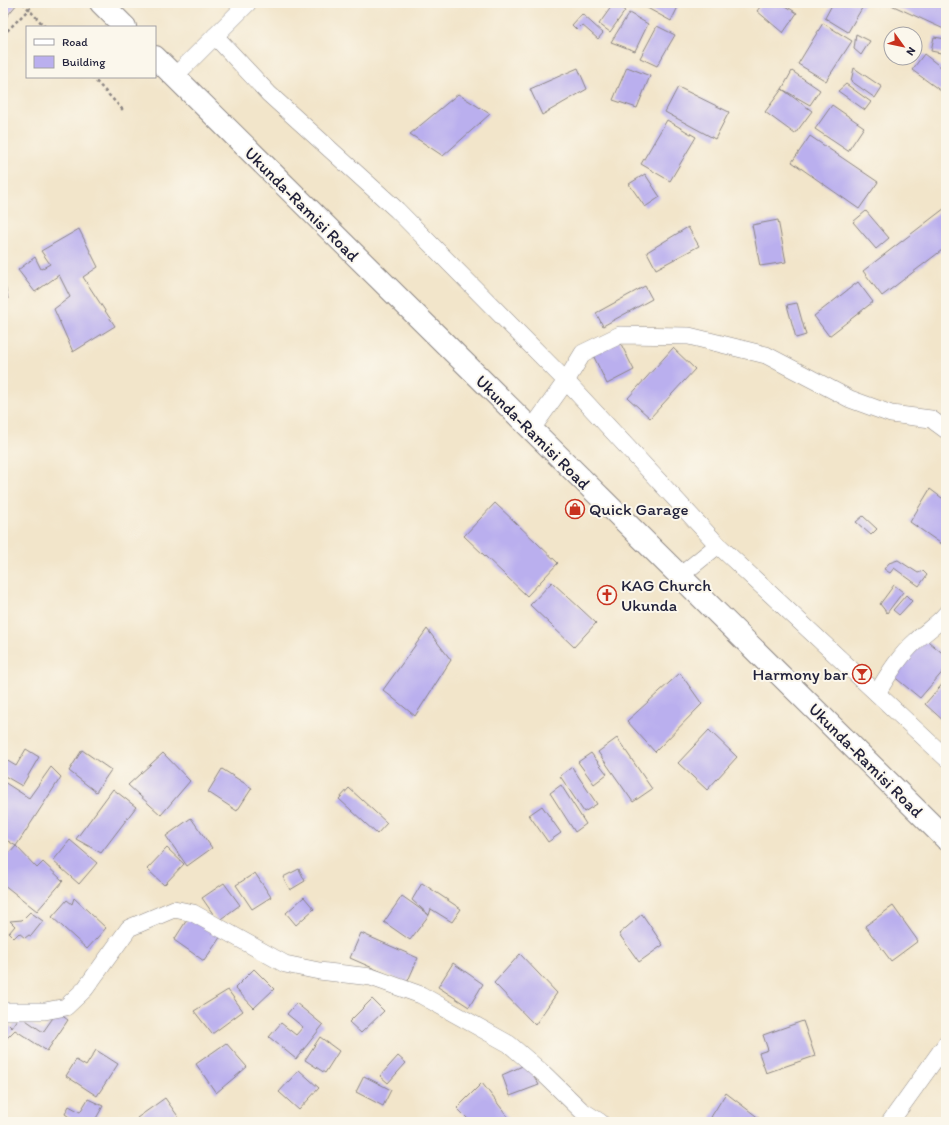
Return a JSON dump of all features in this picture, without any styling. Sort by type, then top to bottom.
[{"type":"highway","points":[[101,3],[124,26]]},
{"type":"highway","name":"Ukunda-Ramisi Road","points":[[156,58],[946,839]]},
{"type":"street","points":[[174,77],[248,3]]},
{"type":"street","points":[[215,36],[269,94],[397,210],[566,381],[718,545],[946,758]]},
{"type":"street","points":[[531,430],[566,381],[583,353],[620,335],[689,336],[766,355],[850,398],[891,414],[931,419],[946,430]]},
{"type":"street","points":[[680,576],[718,545]]},
{"type":"street","points":[[877,693],[893,667],[915,641],[938,624],[946,614]]},
{"type":"street","points":[[3,1011],[45,1011],[66,1007],[85,989],[129,928],[174,909],[193,913],[285,964],[319,971],[371,977],[421,995],[509,1044],[544,1074],[581,1110],[600,1122]]},
{"type":"street","points":[[890,1122],[946,1044]]},
{"type":"path","points":[[23,3],[44,26]]},
{"type":"path","points":[[3,35],[35,3]]},
{"type":"path","points":[[93,78],[122,110]]},
{"type":"building","points":[[3,3],[17,4],[3,21]]},
{"type":"building","points":[[614,3],[625,11],[610,32],[599,24]]},
{"type":"building","points":[[680,3],[671,21],[640,4]]},
{"type":"building","points":[[763,3],[781,3],[797,13],[783,33],[757,11]]},
{"type":"building","points":[[833,3],[865,3],[848,32],[825,18]]},
{"type":"building","points":[[887,3],[946,3],[946,30]]},
{"type":"building","points":[[629,13],[648,24],[635,51],[611,42]]},
{"type":"building","points":[[582,14],[603,33],[598,39],[582,25],[577,30],[572,25]]},
{"type":"building","points":[[823,23],[852,41],[826,81],[798,64]]},
{"type":"building","points":[[657,26],[675,35],[657,66],[640,58]]},
{"type":"building","points":[[856,34],[870,41],[861,55],[854,49]]},
{"type":"building","points":[[934,37],[946,39],[946,54],[931,51]]},
{"type":"building","points":[[924,54],[946,71],[946,84],[941,91],[912,70],[915,66],[923,66]]},
{"type":"building","points":[[627,67],[650,76],[637,108],[613,100]]},
{"type":"building","points":[[578,68],[587,89],[542,115],[530,89]]},
{"type":"building","points":[[854,68],[882,87],[875,98],[851,81]]},
{"type":"building","points":[[792,71],[820,90],[810,105],[782,89]]},
{"type":"building","points":[[846,84],[871,102],[865,110],[838,91]]},
{"type":"building","points":[[678,87],[729,112],[715,139],[665,112]]},
{"type":"building","points":[[782,89],[812,111],[795,134],[765,112]]},
{"type":"building","points":[[458,94],[490,114],[443,156],[410,134]]},
{"type":"building","points":[[832,105],[864,127],[848,151],[815,129]]},
{"type":"building","points":[[667,120],[696,137],[670,181],[641,164]]},
{"type":"building","points":[[810,136],[878,182],[859,209],[792,162]]},
{"type":"building","points":[[645,174],[660,197],[645,207],[629,184]]},
{"type":"building","points":[[945,208],[946,247],[882,296],[863,271]]},
{"type":"building","points":[[866,211],[889,238],[876,249],[853,222]]},
{"type":"building","points":[[778,220],[786,262],[760,266],[752,225]]},
{"type":"building","points":[[688,227],[699,246],[656,269],[647,252]]},
{"type":"building","points":[[79,229],[98,267],[83,277],[115,326],[73,352],[54,309],[70,297],[59,275],[35,292],[18,270],[35,257],[41,269],[50,264],[41,251]]},
{"type":"building","points":[[3,276],[8,299],[3,303]]},
{"type":"building","points":[[858,282],[873,302],[829,336],[814,316]]},
{"type":"building","points":[[645,286],[652,299],[603,326],[596,313]]},
{"type":"building","points":[[797,303],[806,335],[796,338],[787,305]]},
{"type":"building","points":[[619,340],[634,370],[607,384],[592,353]]},
{"type":"building","points":[[673,348],[695,369],[650,418],[628,398]]},
{"type":"building","points":[[930,489],[946,501],[946,547],[910,522]]},
{"type":"building","points":[[495,503],[558,563],[527,596],[464,536]]},
{"type":"building","points":[[863,516],[877,529],[871,535],[856,522]]},
{"type":"building","points":[[898,560],[918,573],[923,571],[927,575],[919,586],[894,568],[890,573],[884,569],[889,563]]},
{"type":"building","points":[[552,582],[596,623],[574,647],[530,605]]},
{"type":"building","points":[[894,585],[903,592],[887,613],[880,604]]},
{"type":"building","points":[[906,595],[912,601],[899,615],[893,610]]},
{"type":"building","points":[[427,629],[451,660],[415,716],[383,690]]},
{"type":"building","points":[[923,637],[946,656],[946,668],[920,698],[892,675]]},
{"type":"building","points":[[680,673],[702,704],[655,752],[627,721]]},
{"type":"building","points":[[946,680],[946,723],[925,704]]},
{"type":"building","points":[[709,730],[737,757],[707,790],[678,763]]},
{"type":"building","points":[[617,738],[652,789],[633,802],[598,752]]},
{"type":"building","points":[[26,749],[39,757],[22,786],[3,775],[3,765],[6,760],[16,766]]},
{"type":"building","points":[[82,750],[111,770],[96,792],[69,771]]},
{"type":"building","points":[[163,753],[190,781],[161,815],[128,785]]},
{"type":"building","points":[[591,753],[607,774],[594,784],[578,762]]},
{"type":"building","points":[[51,767],[61,777],[16,846],[3,838],[3,784],[4,782],[29,798]]},
{"type":"building","points":[[572,767],[597,804],[584,812],[560,776]]},
{"type":"building","points":[[222,769],[252,788],[237,811],[208,792]]},
{"type":"building","points":[[561,785],[586,824],[575,832],[550,793]]},
{"type":"building","points":[[349,788],[387,823],[377,834],[339,799]]},
{"type":"building","points":[[113,789],[136,807],[101,853],[76,839]]},
{"type":"building","points":[[542,806],[561,833],[548,842],[529,815]]},
{"type":"building","points":[[191,818],[212,848],[187,866],[166,836]]},
{"type":"building","points":[[70,840],[97,863],[79,884],[53,861]]},
{"type":"building","points":[[16,846],[37,868],[43,862],[63,881],[37,911],[3,884],[3,849],[9,854]]},
{"type":"building","points":[[167,848],[184,864],[164,885],[147,869]]},
{"type":"building","points":[[299,869],[305,881],[290,890],[283,877]]},
{"type":"building","points":[[255,873],[271,897],[252,909],[236,885]]},
{"type":"building","points":[[224,883],[240,905],[218,921],[202,898]]},
{"type":"building","points":[[422,883],[461,909],[452,922],[431,909],[429,915],[412,900]]},
{"type":"building","points":[[402,896],[429,915],[410,940],[384,922]]},
{"type":"building","points":[[304,897],[314,909],[296,925],[286,913]]},
{"type":"building","points":[[74,898],[106,928],[87,949],[52,917],[67,900],[72,904]]},
{"type":"building","points":[[893,906],[918,941],[891,961],[865,926]]},
{"type":"building","points":[[30,912],[43,921],[31,936],[29,935],[25,938],[19,933],[14,938],[9,933],[15,926],[10,921],[22,920]]},
{"type":"building","points":[[642,914],[663,945],[639,962],[619,934]]},
{"type":"building","points":[[190,915],[221,936],[204,961],[174,940]]},
{"type":"building","points":[[361,933],[418,958],[407,983],[350,958]]},
{"type":"building","points":[[520,954],[557,993],[535,1025],[494,983]]},
{"type":"building","points":[[453,963],[483,984],[469,1007],[438,987]]},
{"type":"building","points":[[254,969],[274,989],[254,1008],[235,988]]},
{"type":"building","points":[[228,990],[243,1011],[212,1034],[194,1011]]},
{"type":"building","points":[[372,999],[384,1011],[361,1033],[349,1022]]},
{"type":"building","points":[[296,1003],[323,1025],[296,1059],[269,1037],[281,1023],[296,1035],[303,1027],[287,1014]]},
{"type":"building","points":[[57,1012],[68,1020],[47,1051],[15,1030],[3,1042],[3,1019],[12,1028],[20,1016],[43,1032]]},
{"type":"building","points":[[803,1021],[815,1056],[766,1073],[759,1053],[768,1050],[763,1035]]},
{"type":"building","points":[[320,1037],[339,1051],[325,1073],[305,1060]]},
{"type":"building","points":[[226,1043],[247,1067],[216,1093],[196,1064]]},
{"type":"building","points":[[96,1050],[118,1064],[97,1096],[66,1076],[76,1060],[86,1066]]},
{"type":"building","points":[[398,1056],[406,1063],[388,1083],[380,1076]]},
{"type":"building","points":[[527,1064],[539,1085],[510,1096],[502,1075]]},
{"type":"building","points":[[299,1070],[319,1088],[299,1110],[279,1092]]},
{"type":"building","points":[[364,1076],[391,1090],[383,1106],[356,1092]]},
{"type":"building","points":[[482,1083],[512,1122],[471,1122],[457,1108]]},
{"type":"building","points":[[726,1093],[760,1119],[758,1122],[717,1122],[711,1117]]},
{"type":"building","points":[[165,1098],[182,1122],[140,1122],[137,1118]]},
{"type":"building","points":[[88,1099],[103,1106],[94,1122],[70,1122],[72,1119],[65,1114],[69,1106],[80,1112]]},
{"type":"place","name":"Quick Garage","points":[[575,509]]},
{"type":"place","name":"KAG Church Ukunda","points":[[607,595]]},
{"type":"place","name":"Harmony bar","points":[[862,674]]}]
